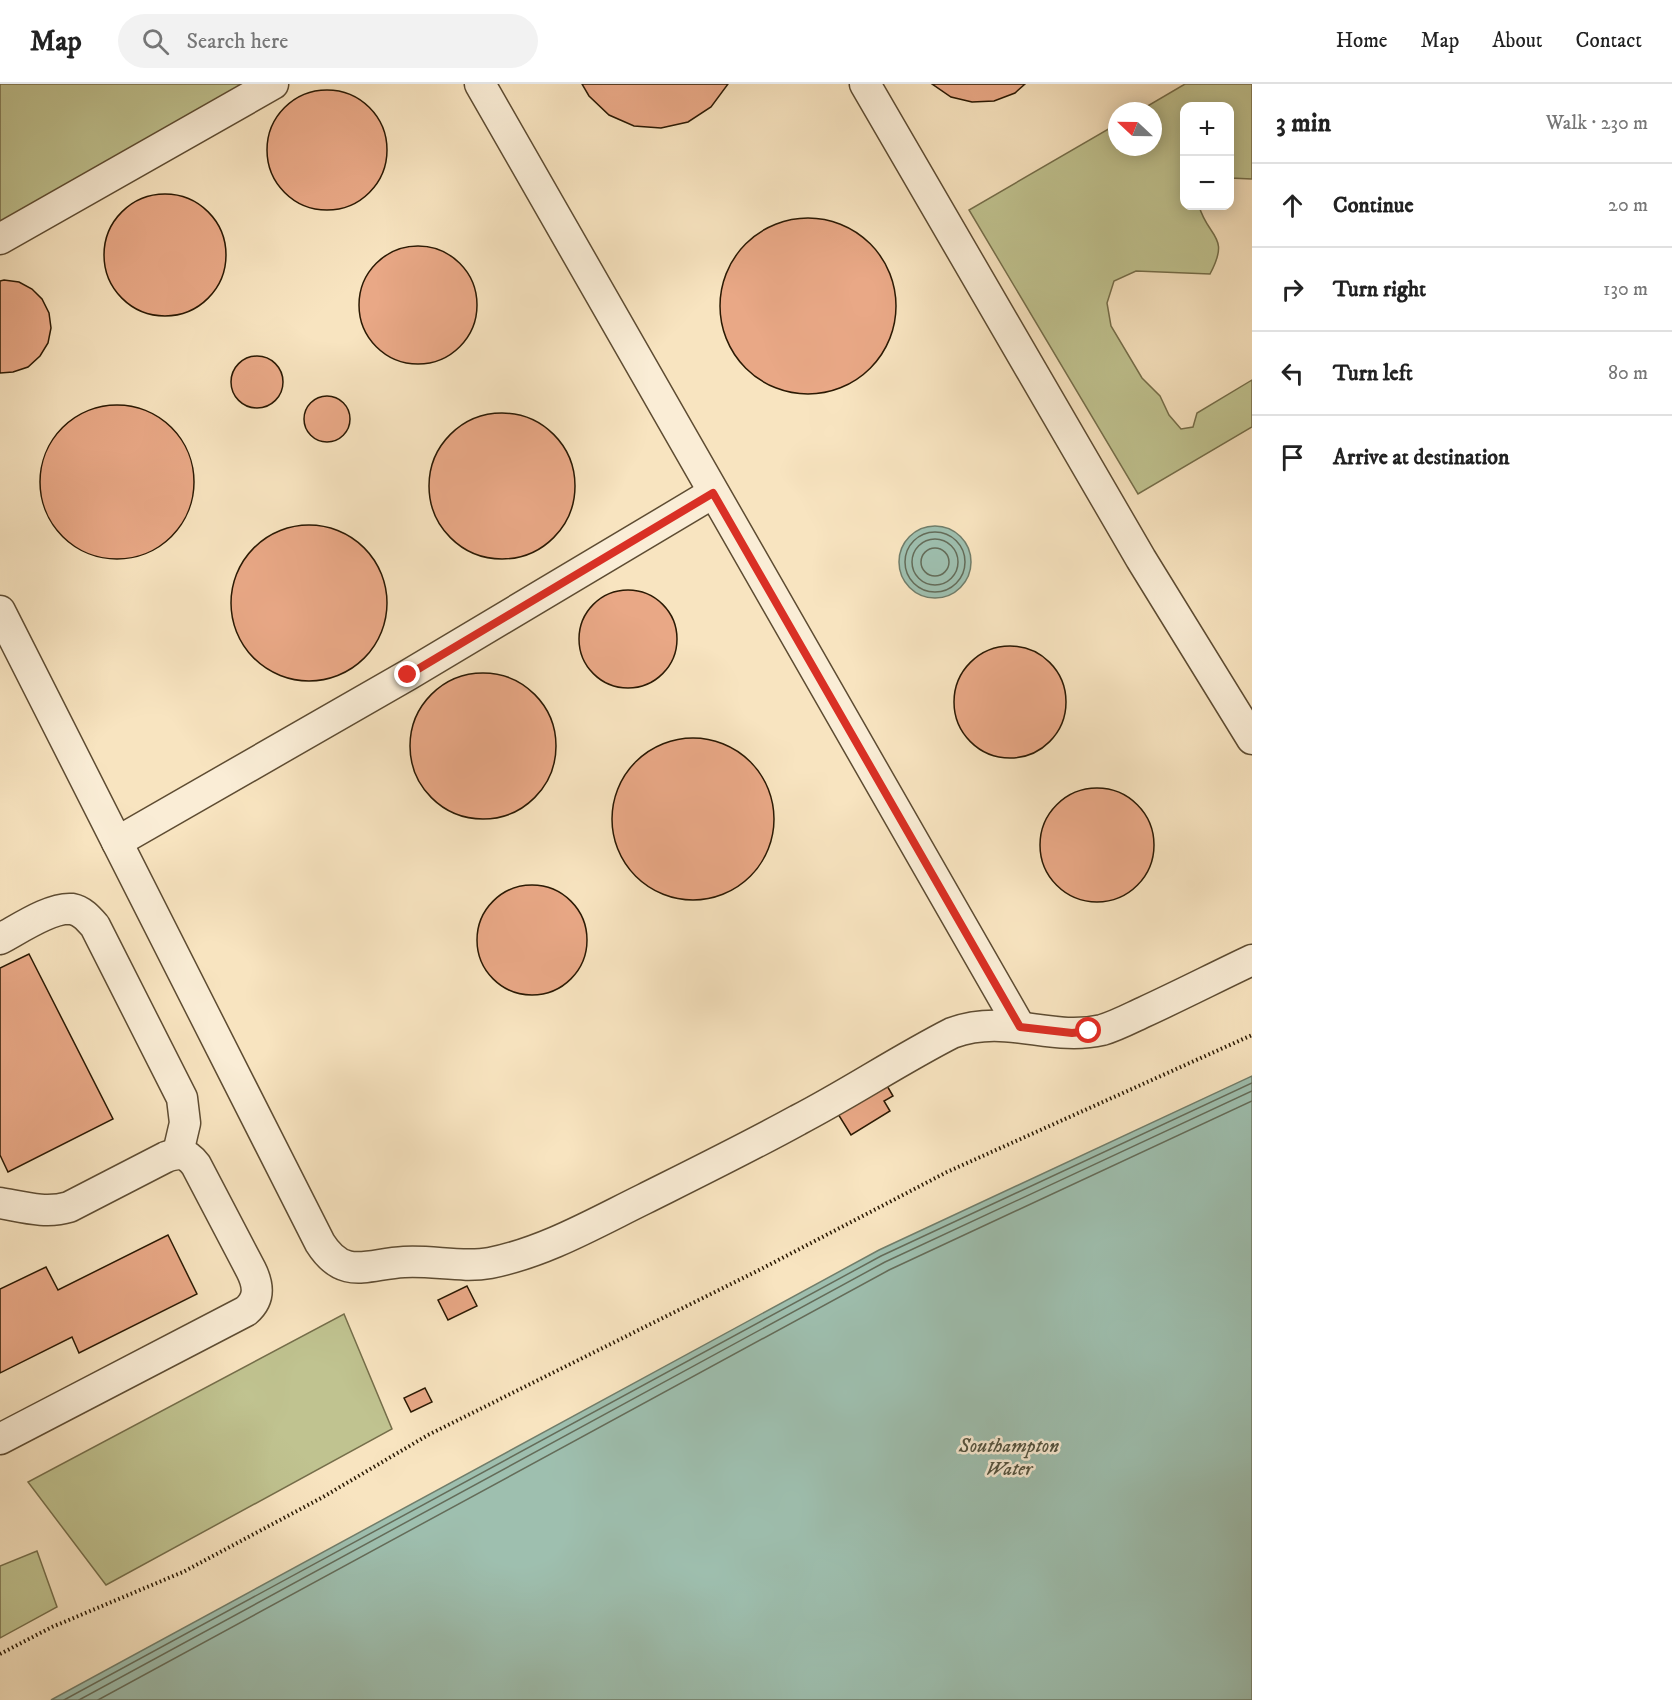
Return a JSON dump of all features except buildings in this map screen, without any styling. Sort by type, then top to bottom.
[{"type":"street","points":[[0,239],[273,84]]},
{"type":"street","points":[[480,84],[1020,1027]]},
{"type":"street","points":[[865,84],[1141,559],[1252,739]]},
{"type":"street","points":[[117,842],[408,675],[713,493]]},
{"type":"street","points":[[0,611],[320,1243],[327,1254],[346,1267],[358,1268],[384,1263],[416,1261],[487,1264],[525,1253],[577,1232],[798,1121],[952,1033],[978,1025],[1072,1033],[1102,1030],[1252,960]]},
{"type":"street","points":[[0,939],[58,910],[72,909],[84,914],[95,926],[182,1098],[185,1123],[178,1153]]},
{"type":"street","points":[[0,1203],[46,1211],[69,1207],[166,1157],[178,1153],[189,1156],[252,1270],[258,1293],[253,1305],[234,1318],[0,1439]]},
{"type":"path","points":[[0,1654],[52,1626],[183,1572],[323,1497],[428,1435],[763,1268],[947,1172],[1252,1035]]},
{"type":"green space","points":[[0,84],[248,84],[0,226]]},
{"type":"green space","points":[[1185,84],[1252,84],[1252,179],[1234,178],[1234,102],[1180,102],[1180,210],[1200,210],[1216,237],[1218,251],[1216,261],[1210,274],[1136,271],[1114,281],[1107,303],[1111,326],[1142,378],[1160,396],[1169,415],[1181,429],[1193,427],[1197,413],[1252,380],[1252,427],[1138,494],[969,210],[1108,129],[1108,156],[1162,156],[1162,102],[1154,102]]},
{"type":"green space","points":[[344,1314],[392,1429],[106,1585],[28,1482]]},
{"type":"green space","points":[[37,1551],[57,1607],[0,1638],[0,1566]]},
{"type":"water","points":[[942,526],[961,536],[969,548],[971,562],[969,576],[961,588],[949,596],[928,598],[909,588],[901,576],[899,555],[909,536],[921,528]]},
{"type":"water","name":"Southampton Water","points":[[1252,1076],[1252,1700],[51,1700],[879,1250]]},
{"type":"route","points":[[408,675],[713,493],[1020,1027],[1072,1033],[1089,1031]]}]
